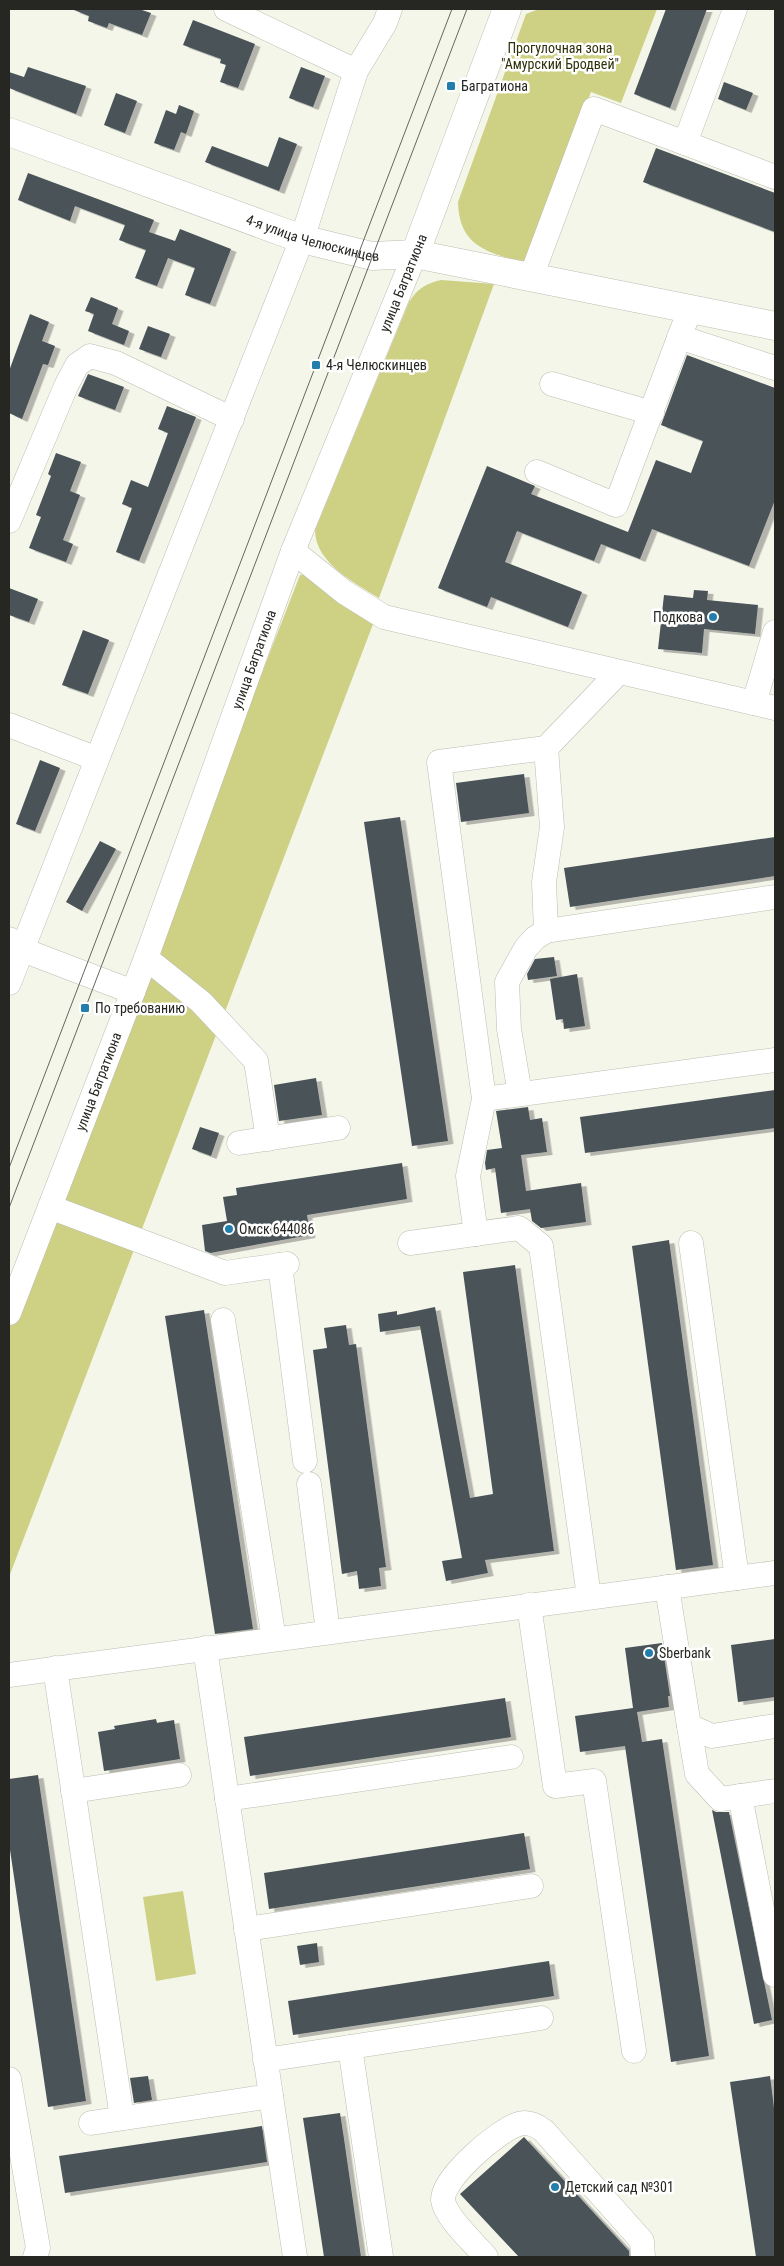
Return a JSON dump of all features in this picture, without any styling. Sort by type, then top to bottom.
[{"type":"main road","name":"улица Багратиона","points":[[415,254],[507,9]]},
{"type":"main road","name":"4-я улица Челюскинцев","points":[[9,132],[302,239],[372,256],[415,254],[775,326]]},
{"type":"street","points":[[226,9],[356,71]]},
{"type":"street","points":[[9,983],[16,944],[97,759],[302,239],[356,71],[385,23],[390,9]]},
{"type":"street","points":[[685,143],[736,9]]},
{"type":"street","points":[[531,277],[594,109],[775,176]]},
{"type":"street","name":"улица Багратиона","points":[[9,1313],[146,958],[293,551],[415,254]]},
{"type":"street","points":[[537,472],[616,505],[690,309]]},
{"type":"street","points":[[679,337],[775,368]]},
{"type":"street","points":[[9,522],[66,386],[77,365],[90,356],[116,363],[232,418]]},
{"type":"street","points":[[552,384],[652,413]]},
{"type":"street","points":[[293,551],[344,592],[384,617],[765,706],[775,632]]},
{"type":"street","points":[[476,1234],[468,1176],[484,1099],[439,762],[546,748],[619,672]]},
{"type":"street","points":[[9,725],[97,759]]},
{"type":"street","points":[[546,748],[552,827],[544,882],[546,930]]},
{"type":"street","points":[[520,1094],[509,1029],[507,982],[526,948],[535,938],[546,930],[775,896]]},
{"type":"street","points":[[16,944],[133,992]]},
{"type":"street","points":[[146,958],[201,1002],[256,1061],[268,1139]]},
{"type":"street","points":[[484,1099],[775,1060]]},
{"type":"street","points":[[239,1143],[338,1128]]},
{"type":"street","points":[[50,1207],[225,1273],[283,1264],[305,1461]]},
{"type":"street","points":[[410,1243],[519,1228],[541,1246],[589,1597]]},
{"type":"street","points":[[691,1243],[737,1578]]},
{"type":"street","points":[[223,1320],[274,1639]]},
{"type":"street","points":[[309,1484],[328,1632]]},
{"type":"street","points":[[9,1674],[775,1573]]},
{"type":"street","points":[[668,1587],[697,1774],[720,1800],[775,1791]]},
{"type":"street","points":[[529,1605],[555,1786],[594,1781],[634,2051]]},
{"type":"street","points":[[205,1648],[295,2257]]},
{"type":"street","points":[[55,1668],[122,2118]]},
{"type":"street","points":[[689,1726],[712,1736],[775,1726]]},
{"type":"street","points":[[227,1799],[511,1757]]},
{"type":"street","points":[[73,1791],[179,1775]]},
{"type":"street","points":[[740,1796],[775,1975]]},
{"type":"street","points":[[246,1929],[530,1886]]},
{"type":"street","points":[[266,2060],[541,2018]]},
{"type":"street","points":[[350,2047],[381,2257]]},
{"type":"street","points":[[9,2079],[38,2248],[35,2257]]},
{"type":"street","points":[[91,2123],[271,2096]]},
{"type":"street","points":[[486,2257],[446,2212],[443,2198],[447,2185],[459,2169],[502,2133],[517,2124],[533,2124],[544,2131],[642,2241],[643,2257]]},
{"type":"green space","name":"Прогулочная зона \"Амурский Бродвей\"","points":[[539,9],[657,9],[621,103],[591,92],[524,263],[488,251],[470,238],[464,229],[460,217],[458,202],[526,14]]},
{"type":"green space","points":[[441,280],[494,284],[379,598],[348,579],[329,562],[317,542],[315,530],[409,302],[423,287]]},
{"type":"green space","points":[[309,574],[375,619],[9,1577],[9,1325],[300,575]]},
{"type":"green space","points":[[183,1891],[196,1974],[156,1981],[143,1897]]},
{"type":"building","points":[[75,9],[139,9],[151,13],[142,35],[109,23],[107,28],[88,21],[89,16]]},
{"type":"building","points":[[666,9],[707,9],[670,108],[634,94]]},
{"type":"building","points":[[193,20],[255,44],[238,88],[220,82],[226,65],[220,63],[221,59],[183,45]]},
{"type":"building","points":[[28,67],[86,86],[76,114],[9,88],[9,72],[24,77]]},
{"type":"building","points":[[301,67],[325,76],[313,107],[289,98]]},
{"type":"building","points":[[724,82],[753,93],[746,110],[718,99]]},
{"type":"building","points":[[116,93],[137,101],[125,133],[104,125]]},
{"type":"building","points":[[179,105],[194,111],[186,134],[181,132],[174,150],[154,143],[166,110],[176,114]]},
{"type":"building","points":[[279,137],[297,144],[279,191],[205,162],[212,146],[268,167]]},
{"type":"building","points":[[656,148],[775,193],[775,232],[643,182]]},
{"type":"building","points":[[28,173],[154,220],[149,232],[175,241],[180,229],[231,249],[210,304],[185,295],[195,268],[168,258],[157,286],[135,278],[146,250],[119,240],[125,225],[75,206],[70,221],[18,200]]},
{"type":"building","points":[[91,297],[118,308],[112,324],[129,331],[124,345],[88,331],[94,314],[85,311]]},
{"type":"building","points":[[30,314],[49,322],[42,341],[55,346],[48,365],[43,364],[22,419],[9,413],[9,371]]},
{"type":"building","points":[[148,326],[170,334],[161,357],[139,349]]},
{"type":"building","points":[[687,355],[775,388],[775,500],[749,566],[652,529],[640,559],[601,544],[594,561],[517,531],[505,562],[582,592],[568,627],[491,597],[487,607],[438,588],[487,466],[535,486],[531,494],[628,532],[656,460],[691,473],[703,441],[661,425]]},
{"type":"building","points":[[88,374],[124,387],[115,410],[78,396]]},
{"type":"building","points":[[167,406],[196,417],[139,561],[116,552],[132,508],[122,504],[131,480],[148,487],[168,433],[158,429]]},
{"type":"building","points":[[56,453],[81,462],[70,491],[80,495],[63,540],[73,544],[66,562],[29,548],[41,517],[36,515],[51,476],[48,474]]},
{"type":"building","points":[[9,588],[38,599],[29,622],[9,615]]},
{"type":"building","points":[[694,590],[708,591],[707,600],[758,605],[755,634],[704,629],[702,653],[658,649],[664,595],[693,598]]},
{"type":"building","points":[[83,630],[109,640],[88,694],[62,685]]},
{"type":"building","points":[[40,760],[60,768],[35,831],[16,824]]},
{"type":"building","points":[[524,774],[529,813],[461,822],[456,783]]},
{"type":"building","points":[[400,817],[448,1141],[412,1146],[364,822]]},
{"type":"building","points":[[775,837],[775,876],[570,907],[564,868]]},
{"type":"building","points":[[100,841],[116,849],[82,911],[66,902]]},
{"type":"building","points":[[554,957],[557,976],[528,980],[527,974],[535,959]]},
{"type":"building","points":[[577,974],[585,1026],[564,1029],[563,1019],[556,1020],[550,979]]},
{"type":"building","points":[[316,1078],[322,1115],[279,1121],[274,1085]]},
{"type":"building","points":[[775,1090],[775,1128],[585,1153],[580,1117]]},
{"type":"building","points":[[528,1107],[530,1120],[542,1118],[547,1152],[521,1155],[526,1191],[581,1183],[586,1222],[541,1228],[532,1221],[530,1209],[501,1213],[495,1168],[486,1170],[485,1163],[487,1150],[502,1148],[496,1111]]},
{"type":"building","points":[[200,1127],[219,1133],[211,1156],[192,1149]]},
{"type":"building","points":[[402,1163],[407,1199],[307,1215],[310,1235],[210,1253],[205,1251],[202,1225],[227,1221],[223,1197],[237,1195],[236,1188]]},
{"type":"building","points":[[669,1240],[713,1565],[676,1570],[632,1246]]},
{"type":"building","points":[[515,1265],[554,1551],[485,1560],[488,1573],[446,1581],[442,1561],[462,1558],[420,1326],[380,1332],[378,1314],[397,1311],[397,1315],[435,1307],[470,1498],[493,1494],[463,1272]]},
{"type":"building","points":[[204,1310],[253,1629],[215,1634],[165,1316]]},
{"type":"building","points":[[346,1325],[349,1345],[356,1344],[386,1567],[379,1568],[381,1586],[359,1589],[357,1571],[342,1574],[313,1350],[327,1348],[324,1328]]},
{"type":"building","points":[[775,1639],[775,1697],[738,1702],[731,1645]]},
{"type":"building","points":[[662,1643],[670,1696],[668,1696],[669,1707],[637,1712],[642,1742],[662,1739],[709,2056],[671,2062],[625,1746],[580,1752],[575,1716],[633,1708],[625,1648]]},
{"type":"building","points":[[505,1698],[511,1737],[250,1776],[244,1737]]},
{"type":"building","points":[[156,1719],[157,1723],[174,1720],[180,1759],[104,1771],[98,1732],[115,1729],[114,1726]]},
{"type":"building","points":[[38,1775],[86,2101],[48,2107],[9,1843],[9,1779]]},
{"type":"building","points":[[712,1810],[716,1812],[729,1812],[772,2020],[754,2024]]},
{"type":"building","points":[[524,1833],[530,1869],[269,1909],[264,1873]]},
{"type":"building","points":[[317,1943],[319,1962],[300,1965],[297,1946]]},
{"type":"building","points":[[549,1961],[554,1996],[293,2035],[288,2001]]},
{"type":"building","points":[[148,2076],[152,2100],[134,2103],[130,2078]]},
{"type":"building","points":[[770,2076],[775,2116],[775,2257],[756,2257],[730,2082]]},
{"type":"building","points":[[340,2113],[361,2257],[324,2257],[303,2118]]},
{"type":"building","points":[[262,2126],[267,2162],[65,2193],[59,2156]]},
{"type":"building","points":[[524,2137],[629,2251],[629,2257],[519,2257],[460,2194]]},
{"type":"tram line","points":[[9,1168],[452,9]]},
{"type":"tram line","points":[[9,1208],[467,9]]},
{"type":"place","name":"Багратиона","points":[[451,86]]},
{"type":"place","name":"4-я Челюскинцев","points":[[316,365]]},
{"type":"place","name":"Подкова","points":[[713,617]]},
{"type":"place","name":"По требованию","points":[[85,1008]]},
{"type":"place","name":"Омск 644086","points":[[229,1229]]},
{"type":"place","name":"Sberbank","points":[[649,1653]]},
{"type":"place","name":"Детский сад №301","points":[[555,2187]]}]
